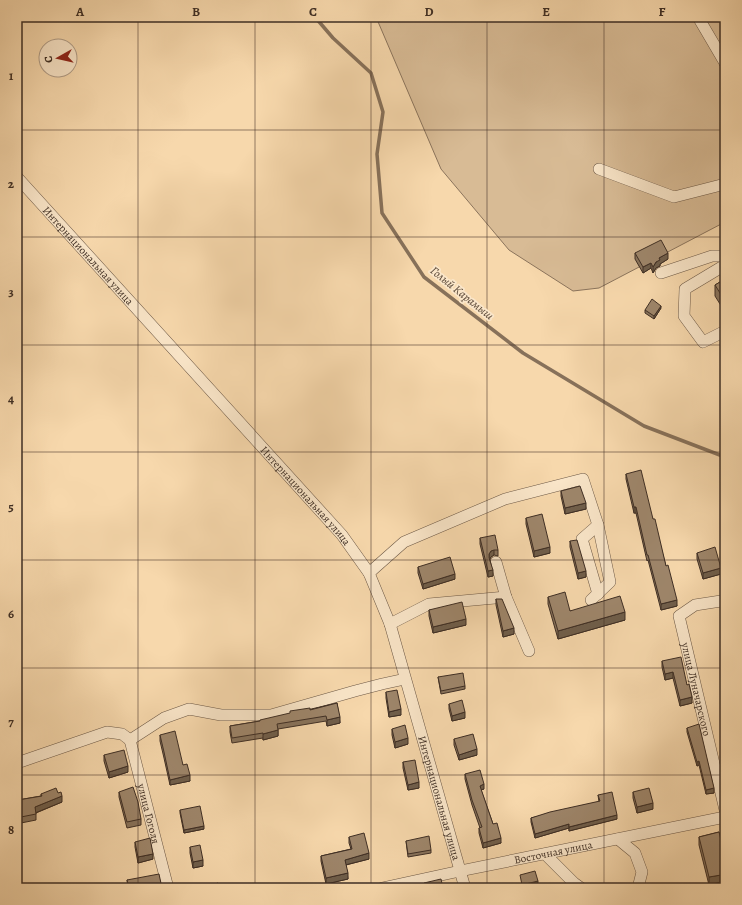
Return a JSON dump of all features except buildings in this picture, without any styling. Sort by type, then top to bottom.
[{"type":"street","points":[[698,17],[725,63]]},
{"type":"street","points":[[599,169],[674,197],[725,184]]},
{"type":"street","name":"Интернациональная улица","points":[[17,177],[342,535],[369,573],[390,624],[464,888]]},
{"type":"street","points":[[661,274],[712,256],[725,256]]},
{"type":"street","points":[[725,265],[685,289],[684,316],[703,342],[725,331]]},
{"type":"street","points":[[369,573],[404,542],[505,499],[583,479],[598,525],[610,582],[595,597],[582,539],[598,525]]},
{"type":"street","points":[[496,562],[506,596],[529,651]]},
{"type":"street","points":[[390,624],[429,604],[506,596]]},
{"type":"street","name":"улица Луначарского","points":[[721,601],[695,605],[680,616],[725,810]]},
{"type":"street","points":[[17,763],[107,732],[122,734],[130,740],[164,718],[189,709],[221,715],[271,715],[355,690],[405,679]]},
{"type":"street","name":"улица Гоголя","points":[[130,740],[168,888]]},
{"type":"street","name":"Восточная улица","points":[[382,888],[725,817]]},
{"type":"street","points":[[618,839],[636,853],[642,872],[638,888]]},
{"type":"street","points":[[545,854],[581,888]]},
{"type":"shaded area","points":[[376,17],[725,17],[725,222],[599,288],[573,291],[509,250],[441,169]]},
{"type":"waterway","name":"Голый Карамыш","points":[[315,17],[333,38],[371,73],[383,112],[377,154],[382,213],[424,277],[523,353],[644,426],[725,457]]}]
